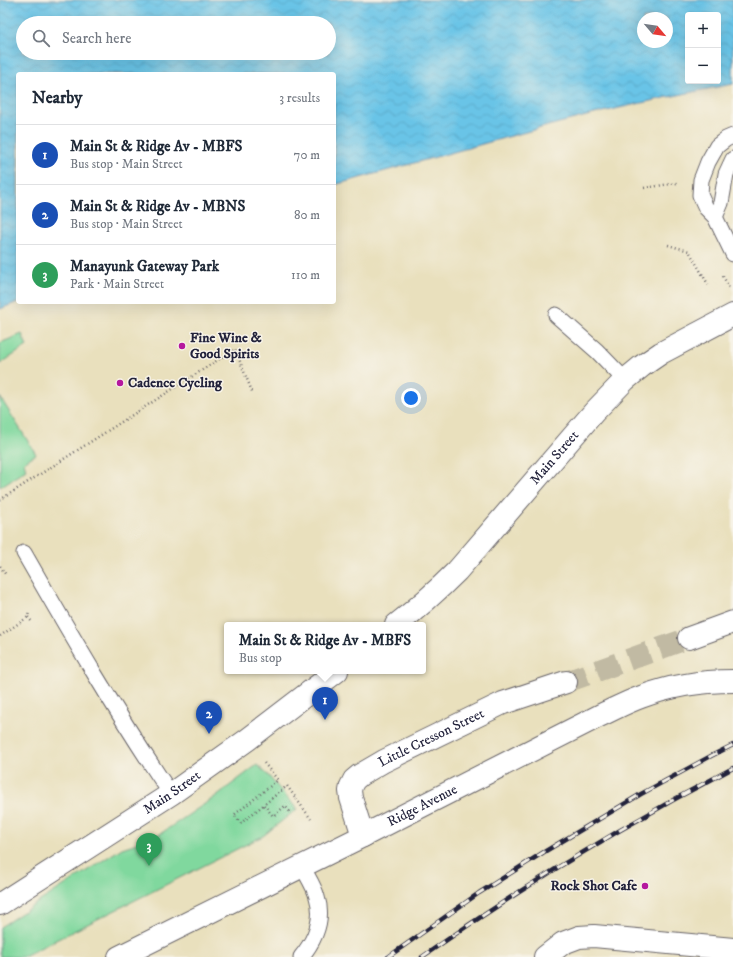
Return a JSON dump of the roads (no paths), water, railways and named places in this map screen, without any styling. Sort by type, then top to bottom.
[{"type":"street","name":"Main Street","points":[[400,622],[432,595],[457,571],[594,412],[625,380],[661,353],[733,315]]},
{"type":"street","points":[[689,638],[733,622]]},
{"type":"street","name":"Main Street","points":[[0,904],[171,794],[247,740],[333,674]]},
{"type":"street","name":"Ridge Avenue","points":[[119,957],[363,836],[601,715],[640,697],[694,684],[733,681]]},
{"type":"street","name":"Little Cresson Street","points":[[363,836],[350,798],[351,786],[354,780],[360,775],[384,761],[503,703],[566,682]]},
{"type":"street","points":[[545,957],[563,943],[579,937],[594,936],[733,949]]},
{"type":"lane","points":[[733,136],[717,146],[708,162],[701,180],[700,195],[706,208],[715,217],[733,254]]},
{"type":"lane","points":[[715,217],[721,203],[726,174],[733,159]]},
{"type":"lane","points":[[556,315],[597,351],[625,380]]},
{"type":"lane","points":[[24,553],[121,718],[171,794]]},
{"type":"lane","points":[[301,957],[313,938],[318,925],[320,909],[315,891],[302,866]]},
{"type":"water","points":[[0,0],[733,0],[733,84],[580,117],[336,184],[336,72],[16,72],[16,303],[0,309]]},
{"type":"tunnel","points":[[566,682],[689,638]]},
{"type":"railway","points":[[388,957],[479,893],[544,852],[641,794],[733,745]]},
{"type":"railway","points":[[422,957],[574,857],[653,811],[733,768]]},
{"type":"place","name":"Fine Wine & Good Spirits","points":[[182,346]]},
{"type":"place","name":"Cadence Cycling","points":[[120,383]]},
{"type":"place","name":"Main St & Ridge Av - MBFS","points":[[325,720]]},
{"type":"place","name":"Main St & Ridge Av - MBNS","points":[[209,734]]},
{"type":"place","name":"Manayunk Gateway Park","points":[[149,866]]},
{"type":"place","name":"Rock Shot Cafe","points":[[645,886]]}]
